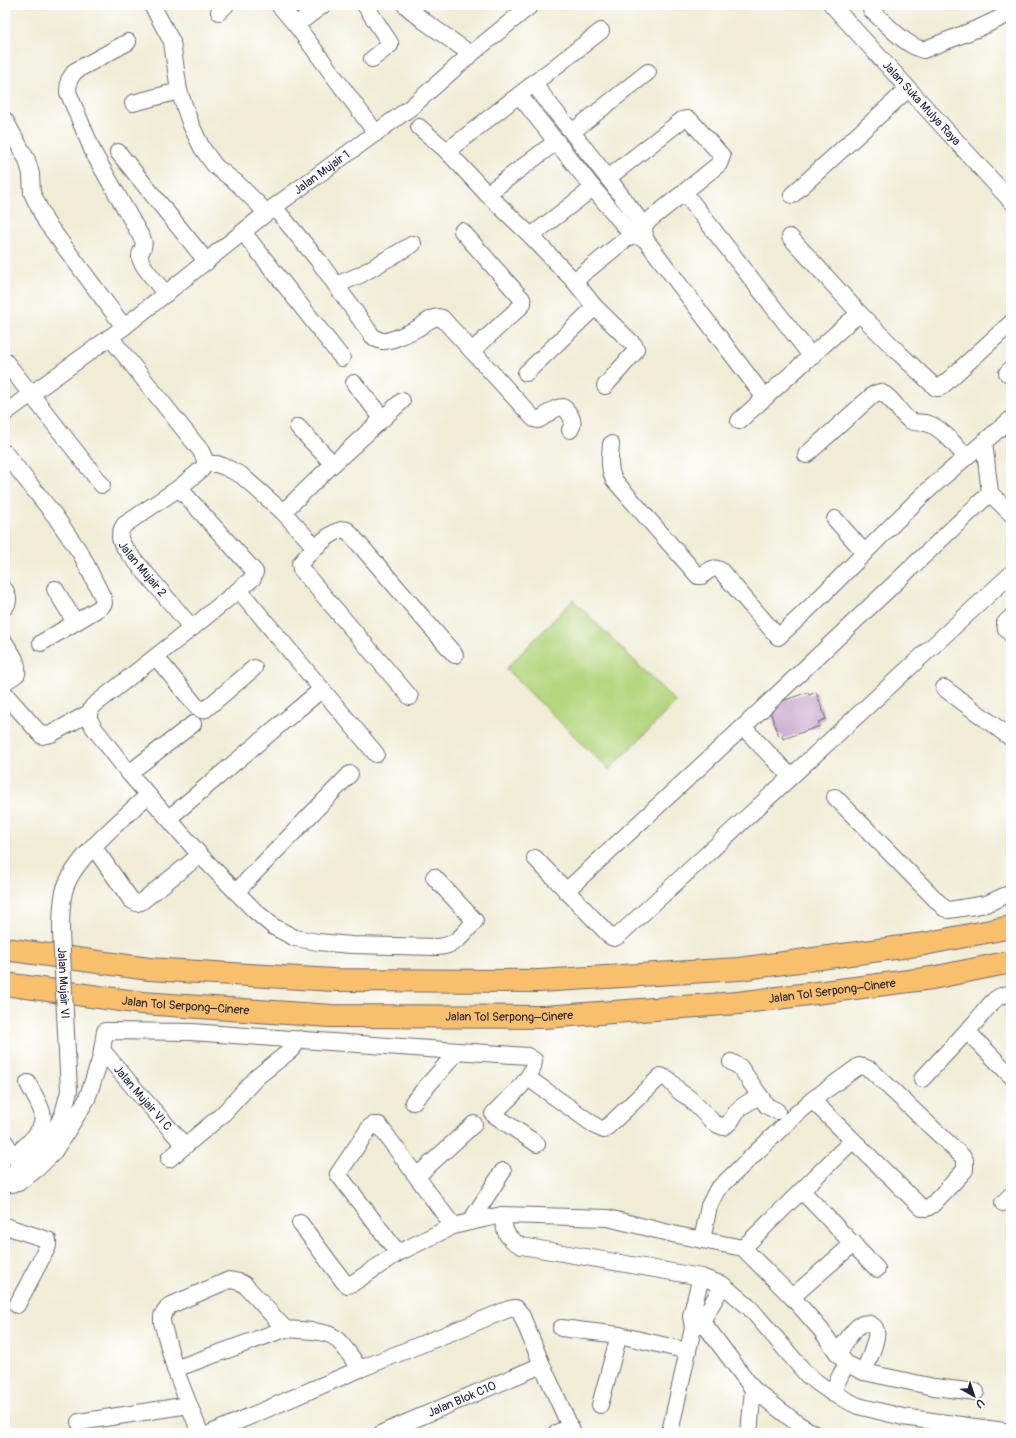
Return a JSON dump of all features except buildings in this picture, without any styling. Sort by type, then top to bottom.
[{"type":"highway","points":[[5,949],[149,969],[327,980],[539,981],[739,969],[924,944],[1011,927]]},
{"type":"highway","name":"Jalan Tol Serpong–Cinere","points":[[5,984],[142,1003],[331,1016],[544,1017],[738,1003],[932,978],[1011,962]]},
{"type":"street","points":[[152,5],[172,42],[179,91],[191,125],[202,148],[215,166],[271,210],[318,260],[368,330],[377,339],[384,341],[415,330],[433,317],[438,316],[442,318],[534,419],[538,420],[558,407],[563,407],[572,420],[570,430]]},
{"type":"street","points":[[279,5],[296,25],[376,133]]},
{"type":"street","points":[[296,25],[323,5]]},
{"type":"street","points":[[365,5],[390,43],[387,49],[372,59]]},
{"type":"street","points":[[405,5],[424,21],[471,54]]},
{"type":"street","name":"Jalan Mujair 1","points":[[5,413],[110,338],[207,262],[242,232],[410,108],[471,54],[531,5]]},
{"type":"street","name":"Jalan Suka Mulya Raya","points":[[832,5],[1011,201]]},
{"type":"street","points":[[852,28],[875,8],[904,40],[914,47],[923,50],[979,28],[1011,12]]},
{"type":"street","points":[[447,151],[601,31]]},
{"type":"street","points":[[128,42],[75,71],[69,80],[68,92],[94,154],[143,240],[144,246],[140,256],[142,263],[166,294]]},
{"type":"street","points":[[572,132],[648,72]]},
{"type":"street","points":[[533,83],[608,178],[640,233],[765,398]]},
{"type":"street","points":[[792,195],[908,89]]},
{"type":"street","points":[[133,104],[179,91]]},
{"type":"street","points":[[519,95],[593,188],[640,233]]},
{"type":"street","points":[[574,281],[640,233],[684,192],[719,164],[722,159],[721,155],[691,121],[688,119],[682,120],[608,178]]},
{"type":"street","points":[[5,120],[27,160],[31,174],[32,193],[46,222],[124,327]]},
{"type":"street","points":[[419,127],[447,151],[487,194],[531,236],[574,281],[595,307],[635,346],[636,349],[634,353],[605,386]]},
{"type":"street","points":[[487,194],[556,141]]},
{"type":"street","points":[[118,152],[207,262]]},
{"type":"street","points":[[531,236],[593,188]]},
{"type":"street","points":[[684,192],[812,357]]},
{"type":"street","points":[[462,231],[523,301],[520,307],[472,351]]},
{"type":"street","points":[[242,232],[342,358]]},
{"type":"street","points":[[790,237],[860,314],[936,388],[942,386],[1011,323]]},
{"type":"street","points":[[336,285],[360,275],[413,244]]},
{"type":"street","points":[[526,373],[595,307]]},
{"type":"street","points":[[739,421],[812,357],[849,322],[860,314]]},
{"type":"street","points":[[110,338],[201,451],[205,464],[217,464],[242,475],[283,512],[315,547]]},
{"type":"street","points":[[5,361],[102,485]]},
{"type":"street","points":[[354,383],[383,419]]},
{"type":"street","points":[[806,456],[874,394],[880,392],[887,396],[908,420],[916,423],[928,423],[942,431],[966,457]]},
{"type":"street","points":[[283,512],[332,464],[402,401]]},
{"type":"street","points":[[611,444],[611,474],[614,480],[644,516],[698,576],[702,576],[710,569],[716,568],[721,571],[778,637],[819,600],[864,552],[924,494],[1011,419]]},
{"type":"street","points":[[298,427],[332,464]]},
{"type":"street","points":[[984,442],[990,493],[1011,514]]},
{"type":"street","points":[[5,453],[54,516],[81,554],[104,600],[102,605],[41,643]]},
{"type":"street","name":"Jalan Mujair 2","points":[[192,628],[127,551],[121,542],[119,535],[124,525],[179,488],[202,469],[205,464]]},
{"type":"street","points":[[5,694],[42,736],[51,734],[89,713],[93,706],[253,578],[256,574],[255,571],[179,488]]},
{"type":"street","points":[[566,891],[743,727],[990,493]]},
{"type":"street","points":[[835,519],[864,552]]},
{"type":"street","points":[[410,697],[301,569],[300,564],[315,547],[339,530],[344,528],[347,530],[455,655]]},
{"type":"street","points":[[535,858],[611,937],[614,938],[618,936],[1011,574]]},
{"type":"street","points":[[55,589],[75,622]]},
{"type":"street","points":[[5,590],[8,603],[5,607]]},
{"type":"street","points":[[239,590],[376,754]]},
{"type":"street","points":[[1011,617],[1005,623],[1006,629],[1011,634]]},
{"type":"street","points":[[5,643],[18,667],[17,674],[5,682]]},
{"type":"street","points":[[156,657],[196,706],[202,710],[206,709],[254,668]]},
{"type":"street","points":[[944,688],[1011,738]]},
{"type":"street","points":[[169,818],[322,689]]},
{"type":"street","points":[[89,713],[94,728],[129,773],[200,855],[274,928],[295,938],[351,945],[446,946],[453,944],[459,940],[475,921],[434,877]]},
{"type":"street","points":[[129,773],[193,724]]},
{"type":"street","points":[[743,727],[790,776]]},
{"type":"street","points":[[236,892],[350,774]]},
{"type":"street","name":"Jalan Mujair VI","points":[[5,1180],[17,1161],[43,1147],[56,1128],[63,1114],[69,1091],[61,932],[61,911],[64,891],[73,873],[93,846],[148,795]]},
{"type":"street","points":[[835,797],[944,908],[950,910],[986,904],[1011,893]]},
{"type":"street","points":[[93,846],[131,900],[137,903],[141,902],[200,855]]},
{"type":"street","points":[[922,1079],[973,1026],[994,1000],[1001,996],[1011,994]]},
{"type":"street","points":[[5,1180],[10,1184],[18,1183],[38,1168],[53,1152],[87,1099],[101,1057],[105,1031],[191,1032],[300,1038],[527,1056],[534,1060],[534,1065],[528,1078],[493,1114],[537,1144]]},
{"type":"street","points":[[967,1031],[1011,1076]]},
{"type":"street","points":[[169,1159],[222,1115],[257,1077],[291,1050],[300,1038]]},
{"type":"street","name":"Jalan Mujair VI C","points":[[102,1050],[185,1146]]},
{"type":"street","points":[[413,1102],[458,1051]]},
{"type":"street","points":[[731,1062],[740,1067],[767,1106],[777,1111]]},
{"type":"street","points":[[702,1240],[709,1206],[717,1190],[812,1100],[859,1066],[864,1066],[871,1070],[962,1156],[965,1160],[965,1170],[928,1208],[920,1208],[812,1100]]},
{"type":"street","points":[[528,1078],[597,1127],[604,1130],[661,1076],[668,1079],[714,1123],[723,1127],[729,1124],[746,1103],[760,1096]]},
{"type":"street","points":[[5,1142],[17,1161],[41,1128],[42,1113],[28,1083]]},
{"type":"street","points":[[417,1176],[474,1124]]},
{"type":"street","points":[[398,1252],[338,1174],[370,1127],[376,1125],[381,1128],[453,1226]]},
{"type":"street","points":[[743,1248],[852,1140]]},
{"type":"street","points":[[470,1222],[503,1171]]},
{"type":"street","points":[[802,1191],[877,1268]]},
{"type":"street","points":[[502,1215],[505,1232],[508,1237],[511,1241],[522,1246],[701,1276],[723,1285],[750,1308],[808,1376],[864,1372],[934,1387],[976,1392]]},
{"type":"street","points":[[300,1223],[344,1282],[348,1285],[398,1252],[453,1226],[502,1215],[608,1218],[743,1248],[792,1297],[821,1330],[839,1374],[858,1406],[903,1417],[1011,1432]]},
{"type":"street","points":[[5,1226],[48,1240],[48,1246],[17,1305]]},
{"type":"street","points":[[792,1297],[854,1244]]},
{"type":"street","points":[[670,1432],[696,1322],[701,1276]]},
{"type":"street","points":[[200,1433],[175,1369],[162,1322],[162,1316],[165,1310],[169,1306],[229,1280],[240,1282],[245,1285],[285,1329]]},
{"type":"street","points":[[696,1322],[723,1285]]},
{"type":"street","points":[[211,1433],[360,1369],[509,1309],[516,1308],[521,1314],[542,1365],[566,1431]]},
{"type":"street","points":[[696,1322],[753,1389],[798,1424],[813,1433]]},
{"type":"street","points":[[839,1374],[847,1338],[860,1324],[867,1323],[871,1324],[875,1328],[877,1336],[864,1372]]},
{"type":"street","points":[[561,1328],[619,1336],[688,1351]]},
{"type":"street","points":[[175,1369],[285,1329],[326,1333],[334,1336],[360,1369]]},
{"type":"street","points":[[600,1404],[619,1336]]},
{"type":"street","name":"Jalan Blok C10","points":[[382,1433],[542,1365]]},
{"type":"street","points":[[749,1433],[753,1389]]},
{"type":"street","points":[[79,1422],[189,1405]]},
{"type":"green space","points":[[573,600],[676,702],[609,770],[506,669]]}]
